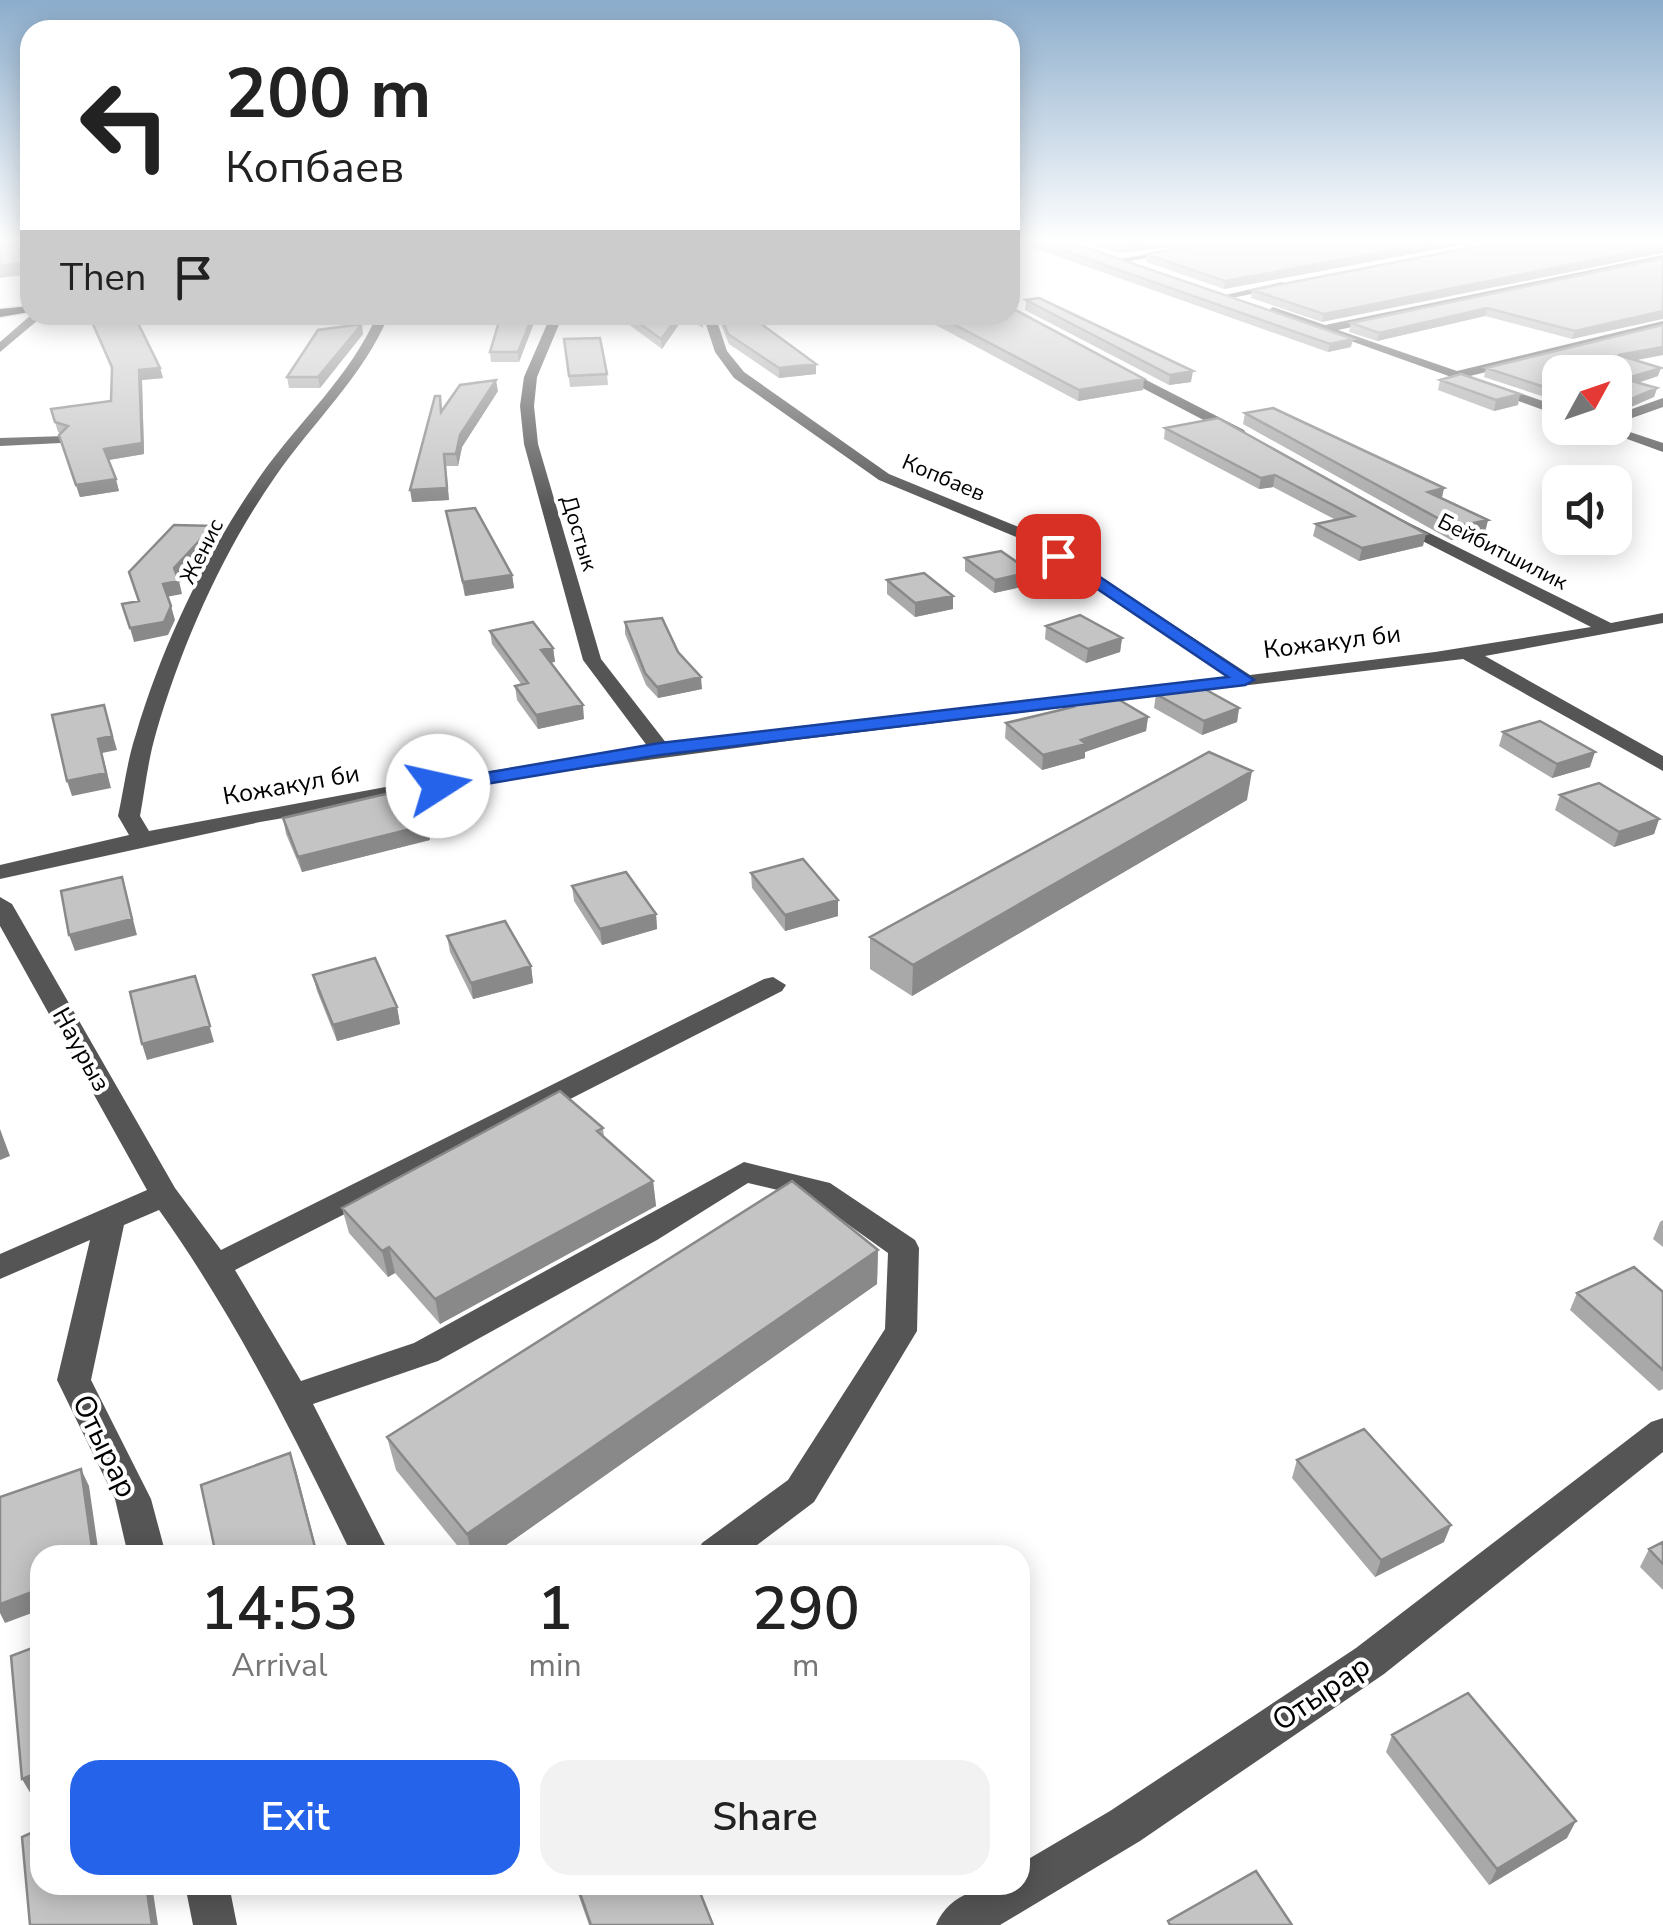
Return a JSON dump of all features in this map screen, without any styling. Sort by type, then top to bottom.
[{"type":"street","name":"Женис","points":[[141,837],[129,816],[146,734],[186,632],[224,551],[266,478],[313,417],[350,378],[377,333]]},
{"type":"street","name":"Достык","points":[[549,333],[526,382],[525,411],[531,444],[592,660],[660,749]]},
{"type":"street","name":"Копбаев","points":[[714,333],[721,352],[739,375],[884,476],[1027,536],[1245,680]]},
{"type":"street","points":[[1336,333],[1542,406]]},
{"type":"street","points":[[1454,376],[1634,333]]},
{"type":"street","points":[[1105,363],[1259,443]]},
{"type":"street","points":[[1632,414],[1663,402]]},
{"type":"street","points":[[1632,437],[1663,448]]},
{"type":"street","points":[[0,442],[61,438]]},
{"type":"street","name":"Бейбитшилик","points":[[1374,508],[1610,630]]},
{"type":"street","name":"Кожакул би","points":[[0,872],[141,837],[660,749],[1465,652],[1663,618]]},
{"type":"street","points":[[1465,652],[1663,765]]},
{"type":"street","name":"Наурыз","points":[[0,904],[164,1195],[216,1266],[294,1397],[366,1545]]},
{"type":"street","points":[[216,1266],[650,1044],[773,986]]},
{"type":"street","points":[[294,1397],[426,1352],[646,1232],[744,1172],[820,1190],[904,1248],[901,1330],[801,1491],[728,1545]]},
{"type":"street","points":[[0,1267],[164,1195]]},
{"type":"street","name":"Отырар","points":[[110,1220],[74,1380],[133,1499],[144,1545]]},
{"type":"street","name":"Отырар","points":[[1030,1883],[1126,1826],[1370,1660],[1663,1432]]},
{"type":"street","points":[[209,1895],[215,1925]]},
{"type":"street","name":"Отырар","points":[[958,1925],[1009,1895]]},
{"type":"building","points":[[97,333],[143,333],[160,368],[139,370],[142,443],[104,449],[116,479],[76,485],[59,435],[68,426],[55,422],[51,409],[111,401],[112,367]]},
{"type":"building","points":[[316,333],[355,333],[318,377],[287,377]]},
{"type":"building","points":[[496,333],[526,333],[518,352],[490,352]]},
{"type":"building","points":[[773,333],[816,364],[779,368],[728,334]]},
{"type":"building","points":[[970,333],[1058,333],[1144,379],[1079,390]]},
{"type":"building","points":[[1089,333],[1112,333],[1193,371],[1170,375]]},
{"type":"building","points":[[1298,333],[1335,333],[1353,339],[1330,344]]},
{"type":"building","points":[[1631,333],[1663,333],[1663,347],[1618,355],[1542,355],[1542,386],[1486,368]]},
{"type":"building","points":[[600,338],[607,374],[569,376],[564,339]]},
{"type":"building","points":[[1632,359],[1661,368],[1632,377]]},
{"type":"building","points":[[1461,374],[1520,394],[1496,400],[1440,380]]},
{"type":"building","points":[[496,380],[460,435],[456,454],[444,454],[447,488],[410,490],[435,396],[440,396],[441,412],[460,385]]},
{"type":"building","points":[[1632,381],[1657,388],[1632,399]]},
{"type":"building","points":[[1273,408],[1444,488],[1428,492],[1488,520],[1454,527],[1245,413]]},
{"type":"building","points":[[1218,418],[1426,534],[1362,548],[1316,524],[1354,516],[1275,475],[1261,478],[1165,428]]},
{"type":"building","points":[[475,508],[512,575],[463,582],[446,511]]},
{"type":"building","points":[[174,525],[213,526],[174,568],[179,581],[163,584],[171,606],[164,622],[130,628],[122,604],[139,601],[129,572]]},
{"type":"building","points":[[1001,551],[1031,572],[995,580],[965,558]]},
{"type":"building","points":[[924,573],[953,596],[915,603],[887,580]]},
{"type":"building","points":[[1080,615],[1122,638],[1088,649],[1046,626]]},
{"type":"building","points":[[662,618],[678,652],[701,677],[657,687],[645,673],[625,622]]},
{"type":"building","points":[[533,622],[553,648],[541,650],[583,705],[536,715],[515,686],[528,683],[490,631]]},
{"type":"building","points":[[1192,682],[1239,708],[1204,721],[1156,694]]},
{"type":"building","points":[[1106,692],[1148,717],[1081,740],[1086,744],[1043,755],[1006,723],[1073,707],[1065,702]]},
{"type":"building","points":[[104,705],[112,736],[98,739],[106,773],[67,781],[52,715]]},
{"type":"building","points":[[1540,721],[1595,752],[1557,764],[1503,732]]},
{"type":"building","points":[[1209,752],[1252,771],[913,965],[870,937]]},
{"type":"building","points":[[1599,783],[1659,819],[1619,832],[1560,795]]},
{"type":"building","points":[[407,789],[427,825],[298,857],[283,818]]},
{"type":"building","points":[[803,859],[838,900],[785,915],[751,873]]},
{"type":"building","points":[[626,872],[656,914],[600,929],[572,886]]},
{"type":"building","points":[[122,877],[132,919],[69,935],[61,891]]},
{"type":"building","points":[[505,921],[531,966],[471,983],[447,936]]},
{"type":"building","points":[[375,958],[397,1007],[333,1025],[313,975]]},
{"type":"building","points":[[195,976],[210,1026],[142,1044],[130,992]]},
{"type":"building","points":[[560,1091],[603,1128],[597,1131],[653,1181],[435,1299],[389,1247],[382,1251],[342,1208]]},
{"type":"building","points":[[792,1181],[878,1250],[467,1534],[387,1437]]},
{"type":"building","points":[[1634,1267],[1663,1292],[1663,1370],[1577,1293]]},
{"type":"building","points":[[1364,1429],[1451,1525],[1381,1560],[1297,1460]]},
{"type":"building","points":[[290,1453],[314,1545],[214,1545],[201,1485]]},
{"type":"building","points":[[81,1469],[92,1545],[30,1545],[30,1593],[0,1604],[0,1497]]},
{"type":"building","points":[[1663,1542],[1663,1564],[1649,1549]]},
{"type":"building","points":[[30,1649],[30,1776],[22,1779],[11,1656]]},
{"type":"building","points":[[1468,1693],[1576,1821],[1497,1869],[1392,1735]]},
{"type":"building","points":[[30,1833],[30,1895],[148,1895],[152,1925],[30,1925],[22,1837]]},
{"type":"building","points":[[1256,1871],[1292,1925],[1170,1925],[1168,1921]]},
{"type":"building","points":[[580,1895],[701,1895],[713,1925],[591,1925]]},
{"type":"route","points":[[438,786],[660,749],[1245,680],[1058,556]]}]
